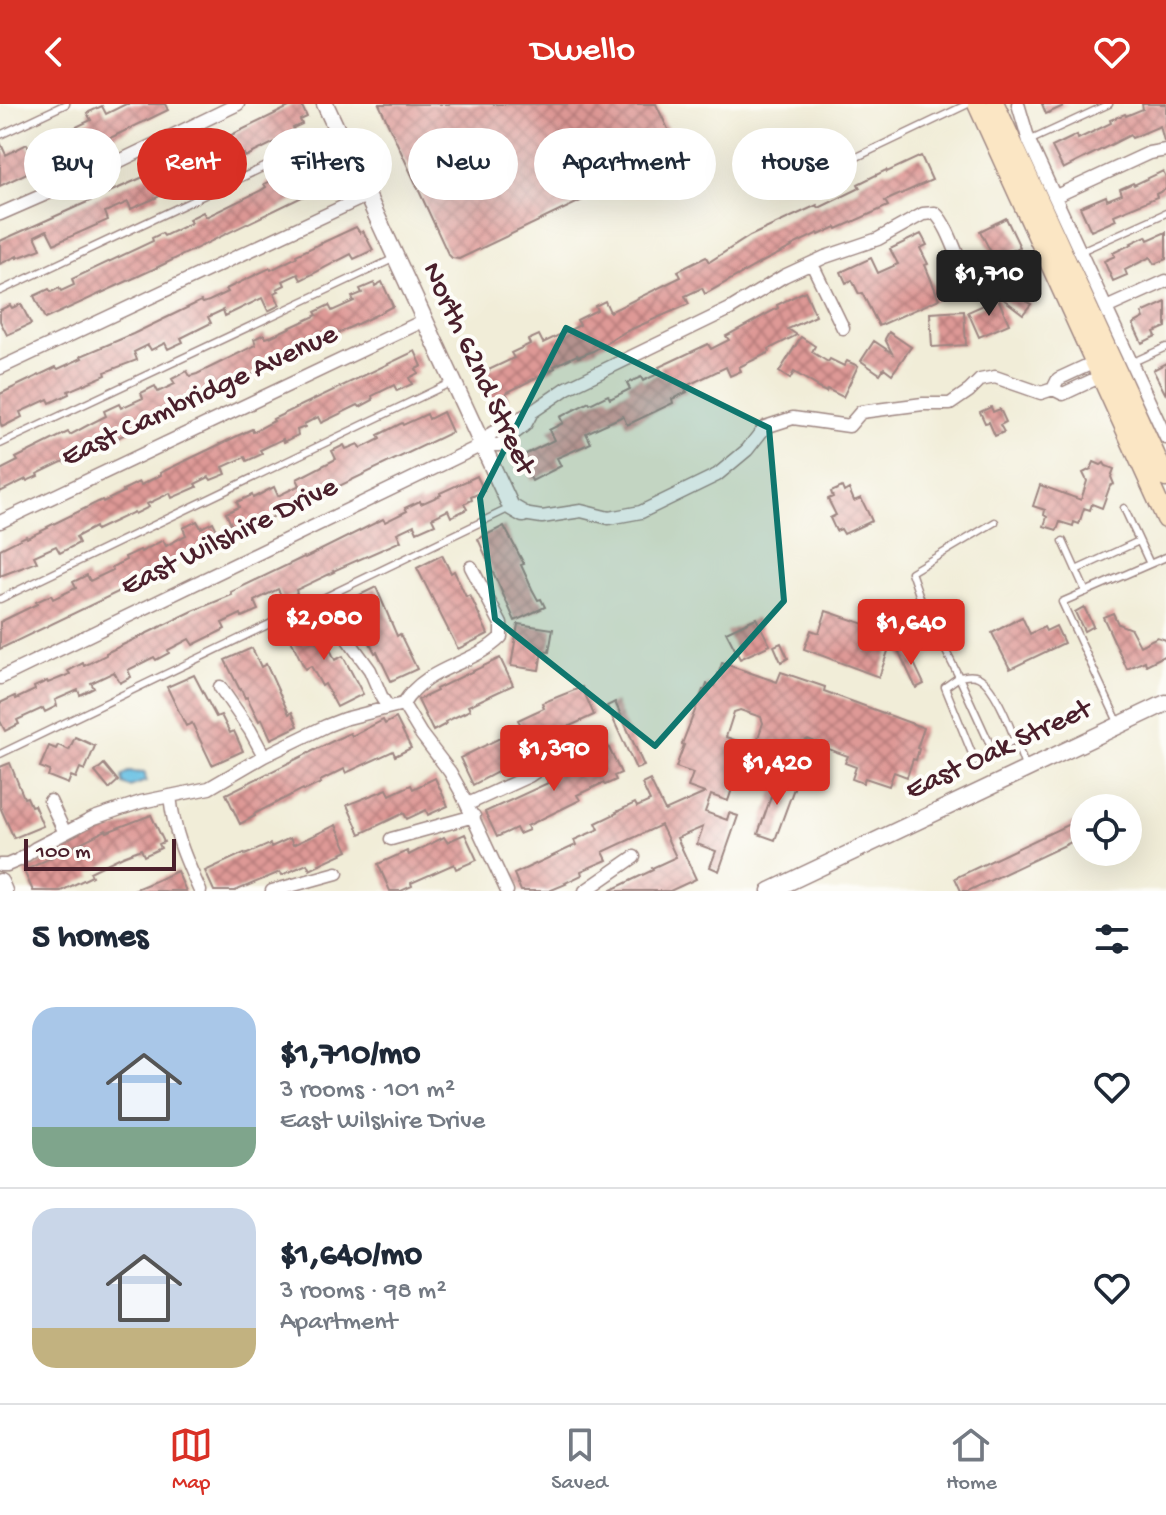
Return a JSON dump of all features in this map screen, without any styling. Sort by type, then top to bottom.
[{"type":"main road","points":[[977,104],[1166,478]]},
{"type":"main road","points":[[995,104],[1110,365],[1166,519]]},
{"type":"street","points":[[0,214],[101,170],[238,104]]},
{"type":"street","name":"North 62nd Street","points":[[325,104],[336,128]]},
{"type":"street","points":[[1018,104],[1029,141],[1106,308],[1110,365],[1162,418],[1166,438]]},
{"type":"street","points":[[1056,196],[1149,153],[1166,150]]},
{"type":"street","points":[[0,368],[357,200]]},
{"type":"street","name":"North 62nd Street","points":[[368,200],[482,445],[517,510],[542,517],[581,511],[609,518],[641,512],[717,475],[747,450],[765,427],[793,418],[849,426],[861,412],[923,404],[950,404],[980,380],[995,377],[1041,393],[1053,389],[1058,379],[1110,365]]},
{"type":"street","name":"East Wilshire Drive","points":[[0,678],[482,445],[499,445],[521,428],[532,412],[567,388],[730,309],[772,283],[878,239],[923,214],[935,213],[943,221],[966,275]]},
{"type":"street","points":[[812,264],[843,328]]},
{"type":"street","points":[[1106,308],[1166,281]]},
{"type":"street","name":"East Cambridge Avenue","points":[[0,522],[423,321]]},
{"type":"street","points":[[0,862],[7,865],[19,860],[36,848],[111,811],[209,788],[264,756],[344,719],[403,704],[432,674],[491,648],[501,637],[501,624],[471,567]]},
{"type":"street","points":[[341,630],[370,670],[388,707]]},
{"type":"street","points":[[220,687],[264,756]]},
{"type":"street","name":"East Oak Street","points":[[770,891],[1166,703]]},
{"type":"street","points":[[403,704],[450,772],[471,810],[507,891]]},
{"type":"street","points":[[391,839],[471,810],[580,741]]},
{"type":"street","points":[[170,796],[180,846],[200,891]]},
{"type":"street","points":[[50,801],[65,833]]},
{"type":"street","points":[[585,891],[634,857]]},
{"type":"street","points":[[272,891],[337,873]]},
{"type":"street","points":[[0,882],[4,891]]},
{"type":"lane","points":[[0,135],[66,104]]},
{"type":"lane","points":[[857,157],[968,104]]},
{"type":"lane","points":[[1029,141],[1109,104]]},
{"type":"lane","points":[[0,291],[263,168]]},
{"type":"lane","points":[[1081,251],[1166,213]]},
{"type":"lane","points":[[0,444],[395,258]]},
{"type":"lane","points":[[1110,365],[1166,347]]},
{"type":"lane","points":[[0,599],[452,382]]},
{"type":"lane","points":[[1124,508],[1150,564]]},
{"type":"lane","points":[[0,754],[517,510]]},
{"type":"lane","points":[[993,751],[923,606],[911,572],[995,522]]},
{"type":"lane","points":[[1063,541],[1086,592]]},
{"type":"lane","points":[[1076,570],[1139,541]]},
{"type":"lane","points":[[1119,725],[1062,602],[1166,557]]},
{"type":"lane","points":[[1014,740],[975,761],[945,687],[959,677],[969,675],[977,676],[991,688],[1014,740],[1026,769]]},
{"type":"highlighted area","points":[[566,328],[769,428],[784,601],[655,746],[495,619],[480,498]]},
{"type":"water","points":[[128,772],[145,773],[146,781],[130,787],[123,784],[122,777]]},
{"type":"building","points":[[126,104],[165,104],[168,110],[121,133],[121,128],[74,128],[91,120],[87,113],[102,106],[106,114]]},
{"type":"building","points":[[295,104],[301,104],[307,117],[300,120],[302,124],[293,128],[263,128],[263,148],[247,156],[246,128]]},
{"type":"building","points":[[379,104],[656,104],[667,128],[534,128],[534,200],[583,200],[459,259],[448,254],[423,200],[518,200],[518,128],[408,128],[408,167]]},
{"type":"building","points":[[1042,104],[1068,104],[1046,114]]},
{"type":"building","points":[[1142,104],[1166,104],[1166,141],[1160,126],[1132,138],[1130,135],[1063,169],[1052,147],[1077,135],[1078,139],[1111,123],[1110,120],[1143,109]]},
{"type":"building","points":[[0,142],[6,155],[24,146],[24,174],[0,186]]},
{"type":"building","points":[[921,156],[932,180],[885,201],[888,206],[791,246],[705,294],[702,288],[685,296],[689,304],[625,332],[593,351],[554,366],[506,393],[509,399],[493,407],[478,375],[514,358],[511,353],[530,344],[528,340],[539,335],[543,343],[580,325],[577,320],[597,310],[595,306],[605,301],[610,312],[681,277],[678,271],[706,257],[709,262],[750,236],[817,205],[819,208],[835,200],[857,200],[858,184]]},
{"type":"building","points":[[1163,171],[1166,189],[1156,194],[1157,197],[1114,215],[1116,220],[1091,231],[1080,207],[1106,196],[1107,200],[1122,194],[1120,189]]},
{"type":"building","points":[[137,180],[137,200],[151,200],[131,209],[128,202],[105,212],[108,220],[54,244],[47,230],[35,236],[41,249],[0,264],[0,241],[92,200],[121,200],[121,187]]},
{"type":"building","points":[[263,189],[263,200],[296,200],[45,319],[34,296],[49,289],[51,292],[59,288],[61,291],[74,285],[72,279],[153,241],[152,238],[162,233],[164,236],[191,223],[189,219],[203,212],[206,217],[247,200]]},
{"type":"building","points":[[1006,218],[1020,247],[995,260],[980,231]]},
{"type":"building","points":[[356,227],[360,233],[363,231],[373,250],[354,259],[351,254],[301,280],[298,274],[283,281],[285,285],[274,293],[280,305],[268,311],[262,298],[225,316],[223,310],[208,317],[211,323],[181,338],[183,342],[168,349],[165,343],[151,350],[148,345],[134,352],[137,360],[105,372],[106,375],[68,391],[69,394],[50,403],[48,399],[20,412],[22,417],[2,427],[0,394],[201,301],[209,301],[228,292],[226,289]]},
{"type":"building","points":[[1166,232],[1166,259],[1154,264],[1150,257],[1125,270],[1127,275],[1113,281],[1104,261],[1131,243]]},
{"type":"building","points":[[921,234],[927,245],[920,248],[939,299],[879,326],[862,293],[859,294],[852,280],[846,283],[841,272],[871,258],[878,273],[898,264],[890,249]]},
{"type":"building","points":[[1010,269],[1037,289],[1023,314],[998,295],[1006,283],[1002,280]]},
{"type":"building","points":[[382,282],[393,306],[0,492],[0,470],[18,461],[16,458],[106,416],[104,411],[119,404],[121,408],[143,398],[141,393],[155,386],[158,392],[175,384],[172,379],[187,371],[190,376],[197,374],[256,345],[254,339],[264,334],[266,338],[272,336],[317,315],[315,312],[329,305],[332,311],[354,301],[352,297],[362,293],[360,289]]},
{"type":"building","points":[[805,291],[816,316],[788,329],[797,335],[739,367],[741,371],[730,376],[726,367],[684,387],[687,392],[672,399],[673,403],[627,425],[623,416],[586,433],[591,443],[557,458],[561,466],[532,481],[520,457],[554,440],[549,430],[563,423],[560,417],[608,395],[610,399],[630,389],[627,383],[641,377],[643,381],[662,372],[659,367],[708,344],[711,349],[729,340],[726,336]]},
{"type":"building","points":[[997,296],[1009,324],[979,337],[968,312],[993,301]]},
{"type":"building","points":[[1166,302],[1166,327],[1154,332],[1156,336],[1142,343],[1133,324],[1144,318],[1142,313]]},
{"type":"building","points":[[21,304],[31,324],[7,335],[0,321],[0,310]]},
{"type":"building","points":[[964,311],[966,345],[932,347],[930,313]]},
{"type":"building","points":[[889,332],[911,347],[892,374],[884,368],[880,374],[861,361],[874,341],[892,353],[885,339]]},
{"type":"building","points":[[801,337],[815,346],[812,352],[828,362],[830,359],[844,366],[847,361],[858,366],[843,397],[816,387],[794,372],[790,379],[779,372]]},
{"type":"building","points":[[415,351],[422,366],[416,369],[418,373],[409,378],[412,384],[397,391],[394,385],[372,396],[373,400],[360,407],[358,405],[321,423],[318,417],[297,430],[298,435],[260,450],[262,454],[247,461],[245,457],[223,467],[226,474],[211,480],[209,477],[195,484],[197,487],[172,498],[170,493],[147,504],[149,507],[135,514],[96,530],[95,527],[76,537],[79,543],[60,553],[56,546],[34,556],[37,562],[0,576],[0,549],[124,492],[139,482],[141,485],[252,429],[253,432],[273,419]]},
{"type":"building","points":[[1166,363],[1166,395],[1153,370]]},
{"type":"building","points":[[991,407],[993,412],[1000,409],[1006,422],[1000,425],[1004,432],[995,436],[980,412]]},
{"type":"building","points":[[443,412],[452,432],[307,499],[236,536],[226,513],[239,507],[237,502],[274,487],[278,496],[300,485],[297,479],[336,459],[332,451],[344,445],[346,449],[358,444],[360,448],[366,446],[380,439],[378,435],[402,423],[427,414],[429,419]]},
{"type":"building","points":[[1094,462],[1114,469],[1111,477],[1114,484],[1110,486],[1102,508],[1092,504],[1090,510],[1084,508],[1079,524],[1074,522],[1073,526],[1060,522],[1057,530],[1044,526],[1047,517],[1045,510],[1033,506],[1040,485],[1081,500],[1087,481],[1083,473],[1091,469]]},
{"type":"building","points":[[477,476],[484,491],[464,504],[467,509],[451,517],[448,510],[432,518],[435,524],[417,532],[414,525],[397,533],[401,541],[333,571],[283,600],[278,589],[254,601],[258,610],[222,623],[225,629],[193,645],[189,639],[156,660],[154,657],[128,670],[131,677],[120,683],[114,672],[91,683],[94,688],[80,695],[78,690],[55,700],[57,706],[45,712],[43,708],[17,720],[19,724],[5,731],[0,721],[0,703],[15,696],[16,699],[35,690],[34,687],[70,674],[68,671],[83,663],[84,666],[193,611],[232,595],[231,592]]},
{"type":"building","points":[[842,487],[844,492],[849,489],[854,501],[861,498],[872,521],[844,534],[841,529],[836,531],[830,518],[836,515],[828,499],[833,497],[831,492]]},
{"type":"building","points":[[197,521],[201,528],[213,522],[223,542],[175,562],[0,649],[0,622],[51,595],[53,599],[76,588],[73,582],[87,575],[90,581],[113,570],[112,567],[126,560],[125,557],[140,550],[163,540],[166,546],[186,535],[183,528]]},
{"type":"building","points":[[504,526],[524,564],[521,565],[532,589],[545,607],[515,621],[478,539]]},
{"type":"building","points":[[442,555],[451,573],[454,571],[466,597],[470,595],[488,634],[458,649],[417,568]]},
{"type":"building","points":[[376,587],[397,636],[400,634],[417,669],[391,681],[377,652],[368,639],[365,640],[345,602]]},
{"type":"building","points":[[1084,607],[1093,626],[1084,631],[1075,612]]},
{"type":"building","points":[[826,611],[894,634],[879,677],[804,649],[811,630],[819,633]]},
{"type":"building","points":[[1113,613],[1118,624],[1131,629],[1140,646],[1157,637],[1166,640],[1166,655],[1146,665],[1145,661],[1127,669],[1103,617]]},
{"type":"building","points":[[315,617],[335,660],[343,656],[363,694],[337,707],[311,666],[305,669],[286,630]]},
{"type":"building","points":[[1022,617],[1030,634],[1044,627],[1046,631],[1056,626],[1064,643],[1010,669],[992,633]]},
{"type":"building","points":[[756,618],[770,645],[740,659],[726,632]]},
{"type":"building","points":[[518,624],[553,629],[549,652],[542,651],[539,670],[511,666]]},
{"type":"building","points":[[781,643],[788,658],[781,662],[774,646]]},
{"type":"building","points":[[906,646],[924,684],[916,688],[898,650]]},
{"type":"building","points":[[252,648],[261,667],[266,664],[289,714],[292,712],[298,726],[271,739],[225,660]]},
{"type":"building","points":[[500,658],[513,685],[468,706],[470,710],[433,731],[418,700]]},
{"type":"building","points":[[722,663],[777,682],[781,672],[825,687],[824,691],[924,728],[916,760],[913,759],[907,777],[894,772],[889,786],[865,778],[863,783],[852,779],[856,767],[845,763],[848,756],[808,739],[798,744],[803,754],[797,758],[781,752],[772,757],[770,763],[767,762],[758,788],[735,780],[728,801],[711,795],[705,812],[727,820],[729,813],[738,816],[719,871],[710,867],[716,851],[697,844],[703,827],[677,838],[696,879],[670,891],[609,891],[676,857],[661,825],[603,852],[607,860],[581,871],[582,875],[566,884],[549,891],[521,891],[514,874],[576,845],[574,840],[599,829],[596,823],[616,812],[635,803],[637,807],[650,801],[642,784],[650,780],[665,811],[705,793],[688,787],[693,773],[676,767],[703,690],[707,684],[714,686]],"holes":[[[740,710],[761,717],[763,723],[755,747],[726,737],[734,712]]]},
{"type":"building","points":[[194,675],[216,717],[221,715],[230,733],[234,731],[243,751],[212,765],[192,723],[186,726],[167,687]]},
{"type":"building","points":[[582,687],[594,715],[550,735],[553,742],[535,750],[537,754],[473,785],[460,758],[522,727],[518,720],[544,708],[542,703]]},
{"type":"building","points":[[615,702],[644,766],[636,769],[607,706]]},
{"type":"building","points":[[396,718],[411,748],[395,756],[393,751],[346,773],[344,769],[240,824],[226,794],[350,733],[352,736],[383,720],[385,724]]},
{"type":"building","points":[[75,737],[95,746],[85,770],[80,768],[76,778],[71,776],[68,784],[48,776],[50,771],[40,767],[49,746],[56,749],[58,745],[69,750]]},
{"type":"building","points":[[608,746],[621,773],[614,776],[616,780],[577,795],[580,800],[527,826],[529,830],[519,834],[516,828],[497,837],[485,812],[548,783],[546,778]]},
{"type":"building","points":[[10,763],[24,798],[27,797],[31,806],[34,805],[43,826],[14,838],[0,807],[0,767]]},
{"type":"building","points":[[104,764],[118,781],[109,789],[95,772]]},
{"type":"building","points":[[779,774],[797,780],[775,840],[758,834]]},
{"type":"building","points":[[435,778],[448,806],[428,815],[426,810],[407,819],[404,813],[360,834],[347,805],[387,789],[390,795],[411,785],[413,789]]},
{"type":"building","points":[[151,815],[164,842],[159,844],[161,848],[144,856],[141,849],[123,856],[61,891],[33,891],[24,871],[106,830]]},
{"type":"building","points":[[1070,824],[1070,843],[968,891],[961,891],[955,878]]},
{"type":"building","points":[[336,825],[348,851],[310,870],[307,864],[235,891],[214,891],[205,871],[244,853],[270,844],[271,847],[290,838],[293,845]]},
{"type":"building","points":[[465,834],[477,860],[456,869],[454,864],[411,883],[412,886],[401,891],[390,891],[378,864],[407,851],[409,855],[444,837],[447,842]]},
{"type":"building","points":[[177,871],[186,891],[131,891],[153,882]]}]
